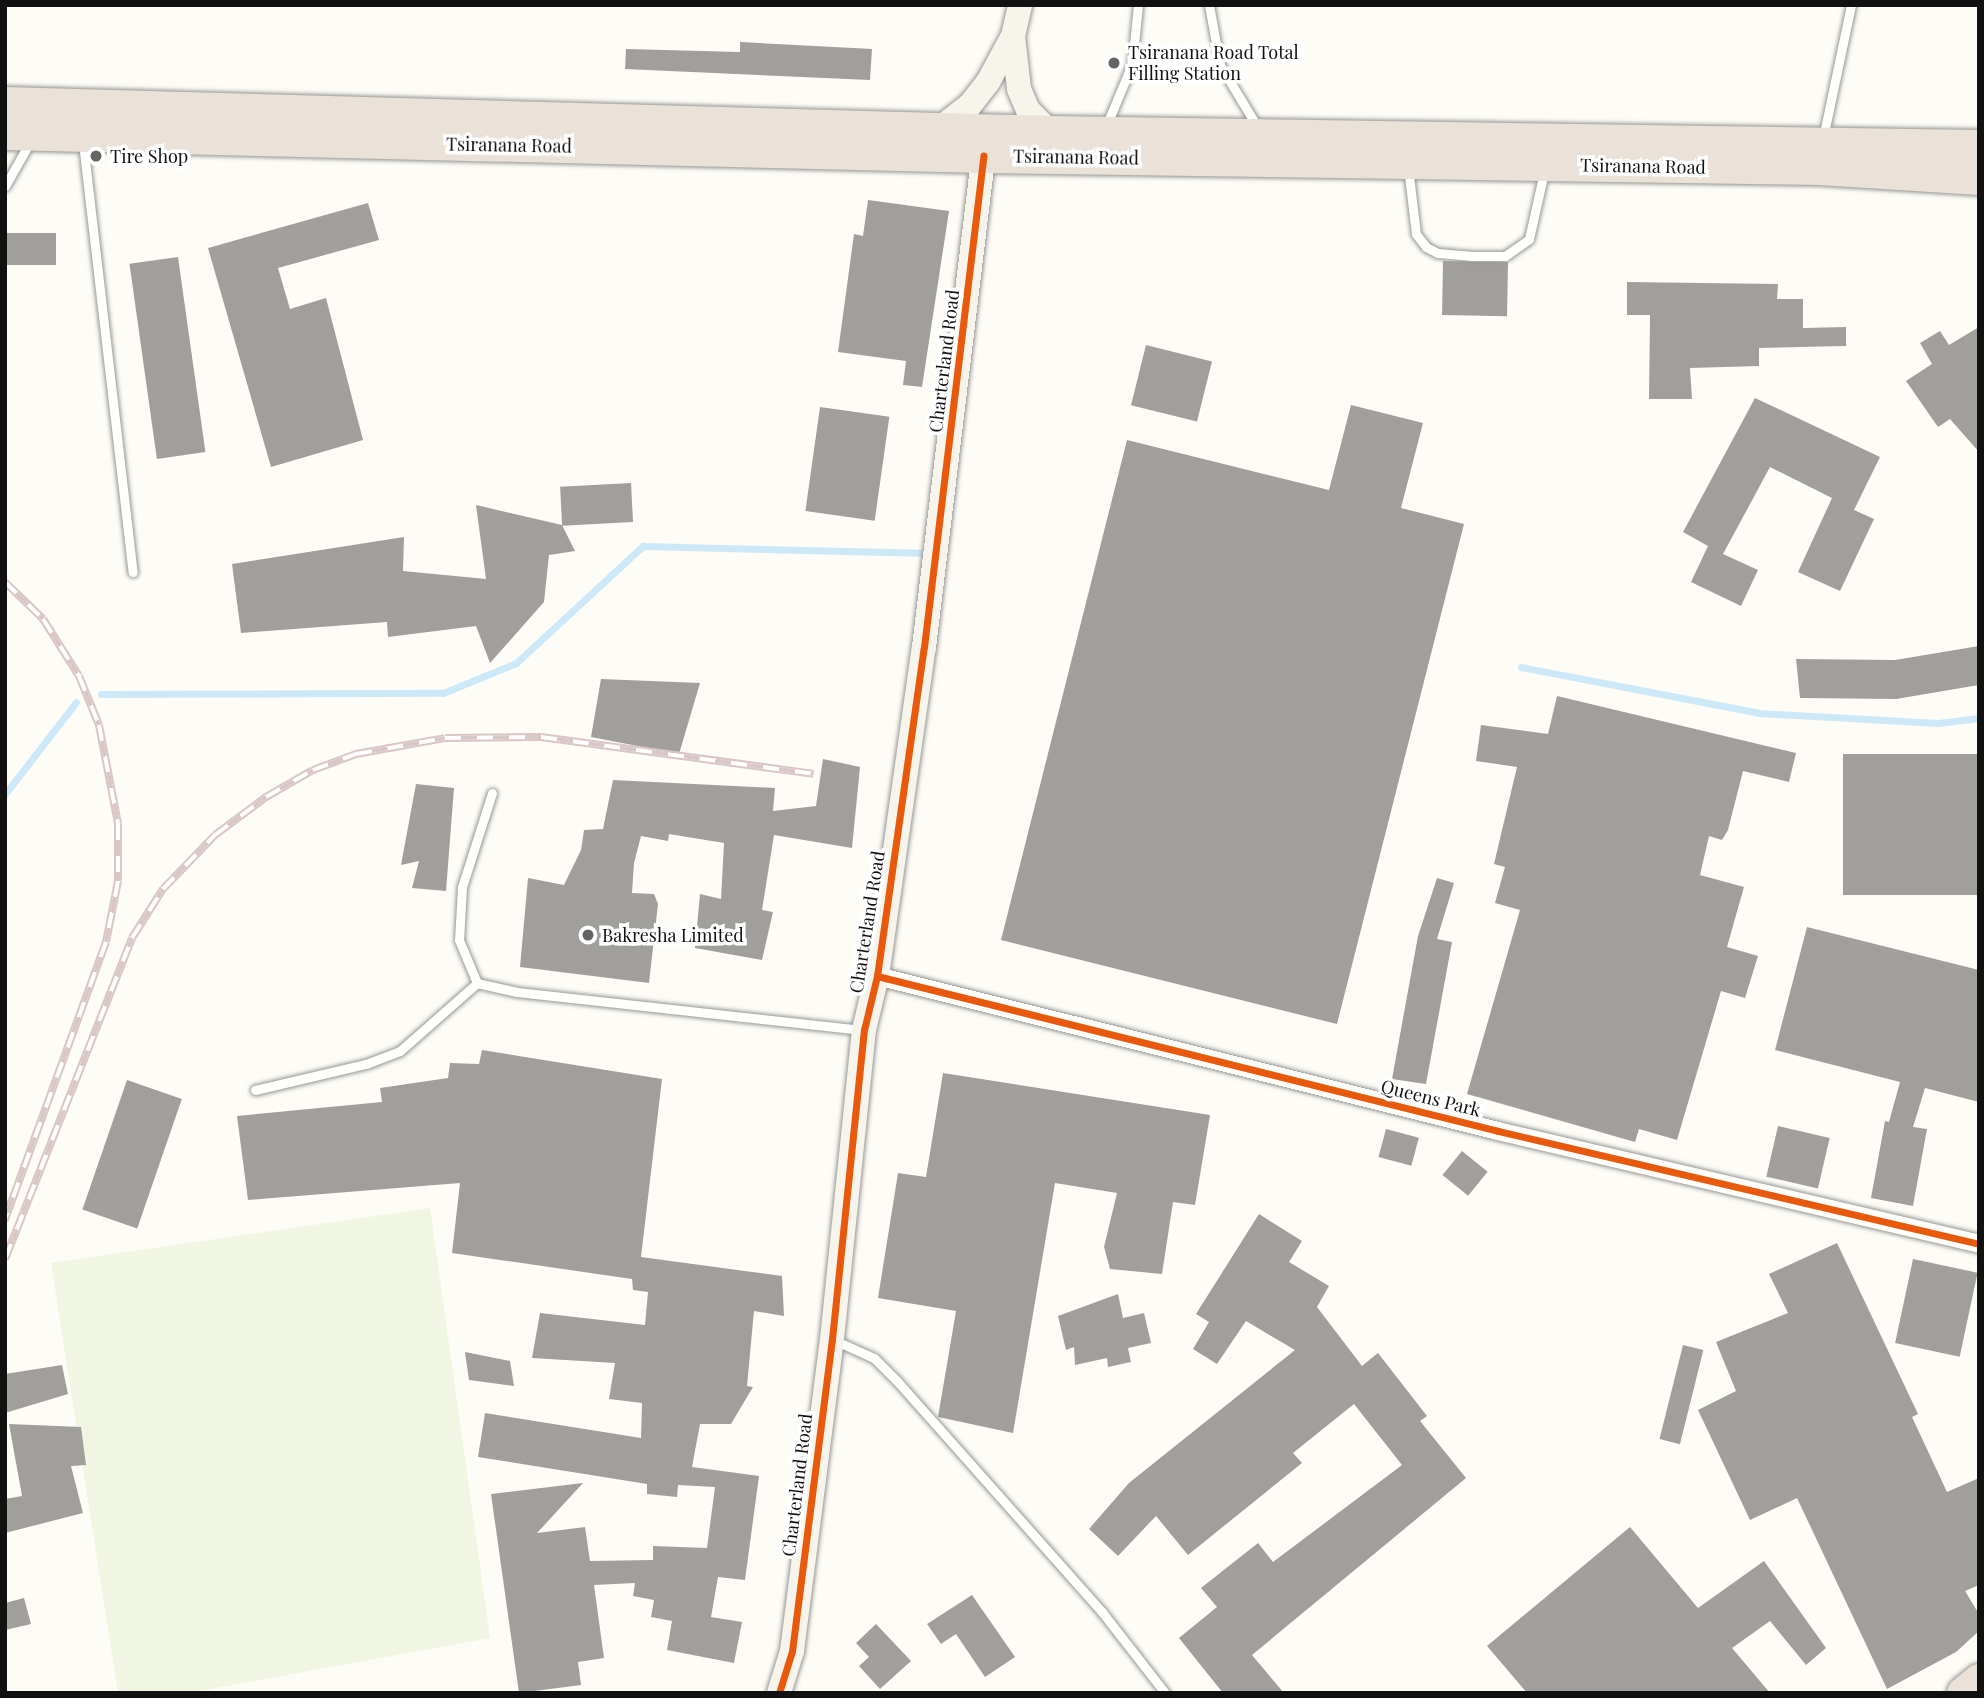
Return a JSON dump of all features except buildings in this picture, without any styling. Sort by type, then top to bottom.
[{"type":"highway","name":"Tsiranana Road","points":[[5,103],[943,126],[1050,132],[1262,133],[1979,146]]},
{"type":"highway","name":"Tsiranana Road","points":[[19,134],[983,156],[1819,168],[1979,178]]},
{"type":"highway","points":[[1963,1693],[1979,1680]]},
{"type":"street","points":[[943,126],[976,97],[1013,36],[1020,5]]},
{"type":"street","points":[[1013,36],[1019,89],[1028,110],[1050,132]]},
{"type":"street","name":"Charterland Road","points":[[779,1693],[792,1651],[832,1339],[864,1030],[877,976],[926,634],[983,156]]},
{"type":"street","name":"Queens Park","points":[[877,976],[1498,1131],[1979,1244]]},
{"type":"lane","points":[[1104,132],[1132,64],[1138,5]]},
{"type":"lane","points":[[1209,5],[1220,65],[1262,133]]},
{"type":"lane","points":[[1822,143],[1851,5]]},
{"type":"lane","points":[[1132,64],[1220,65]]},
{"type":"lane","points":[[5,187],[13,180],[19,134]]},
{"type":"lane","points":[[82,136],[133,572]]},
{"type":"lane","points":[[1407,162],[1416,234],[1426,247],[1438,253],[1470,256],[1505,256],[1529,239],[1546,166]]},
{"type":"lane","points":[[477,983],[459,940],[462,887],[492,793]]},
{"type":"lane","points":[[477,983],[517,992],[864,1030]]},
{"type":"lane","points":[[255,1090],[366,1064],[400,1051],[477,983]]},
{"type":"lane","points":[[832,1339],[874,1358],[897,1381],[1102,1612],[1165,1693]]},
{"type":"green space","points":[[430,1208],[490,1638],[189,1693],[118,1693],[51,1263]]},
{"type":"waterway","points":[[101,694],[443,693],[516,663],[643,546],[920,553]]},
{"type":"waterway","points":[[1521,667],[1759,713],[1938,723],[1979,718]]},
{"type":"waterway","points":[[5,794],[76,702]]},
{"type":"railway","points":[[5,582],[43,619],[79,676],[99,725],[118,824],[118,881],[106,942],[5,1220]]},
{"type":"railway","points":[[5,1259],[132,938],[163,889],[215,835],[266,797],[313,770],[356,754],[445,738],[541,737],[813,774]]},
{"type":"cycle path","points":[[779,1693],[792,1651],[832,1339],[864,1030],[877,976],[924,647],[983,156]]},
{"type":"cycle path","points":[[877,976],[1498,1131],[1979,1244]]},
{"type":"place","name":"Tsiranana Road Total Filling Station","points":[[1114,63]]},
{"type":"place","name":"Tire Shop","points":[[96,156]]},
{"type":"place","name":"Bakresha Limited","points":[[588,935]]}]
